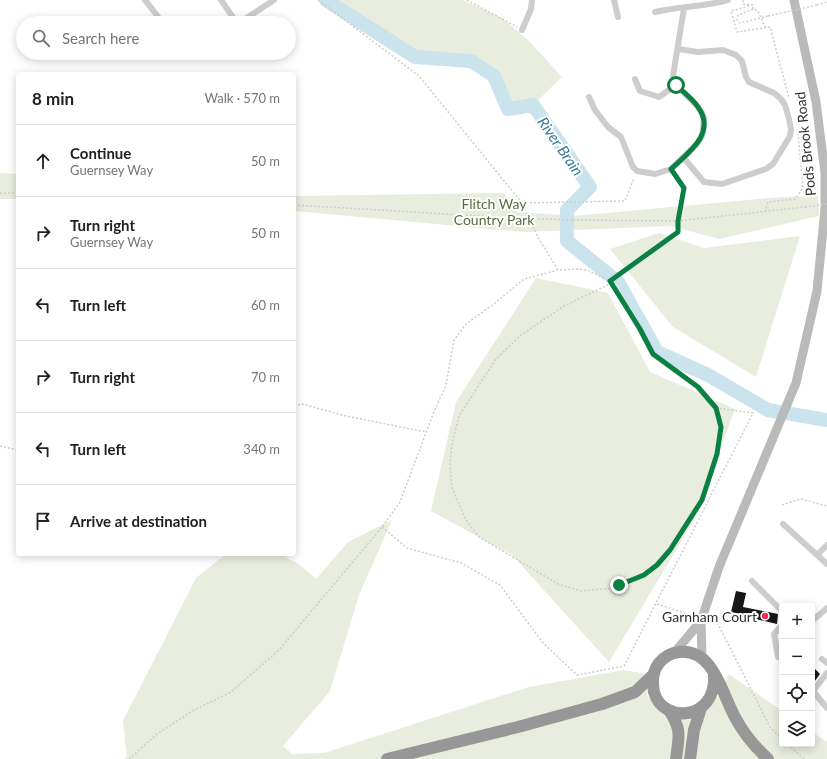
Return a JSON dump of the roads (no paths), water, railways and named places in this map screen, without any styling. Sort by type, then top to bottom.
[{"type":"highway","points":[[676,759],[679,737],[678,723],[669,710],[659,701],[655,694],[652,682],[654,674],[661,661],[675,652],[690,652],[702,657],[709,664],[736,719],[754,745],[768,759]]},
{"type":"highway","points":[[387,759],[504,731],[602,704],[635,692],[654,674]]},
{"type":"highway","points":[[690,759],[694,730],[701,708],[713,694],[715,685],[714,674]]},
{"type":"highway","points":[[669,710],[689,713],[701,708]]},
{"type":"main road","name":"Pods Brook Road","points":[[701,620],[719,567],[794,386],[817,291],[823,238],[825,173],[816,102],[809,62],[794,0]]},
{"type":"main road","points":[[675,652],[701,620]]},
{"type":"main road","points":[[701,620],[702,657]]},
{"type":"street","points":[[145,0],[158,16]]},
{"type":"street","points":[[220,0],[233,16]]},
{"type":"street","points":[[249,16],[274,0]]},
{"type":"street","points":[[522,30],[531,9],[532,0]]},
{"type":"street","points":[[614,0],[618,16]]},
{"type":"street","points":[[655,12],[670,8],[684,8],[728,0]]},
{"type":"street","points":[[589,97],[595,110],[608,127],[621,137],[633,167],[637,171],[655,174],[671,169],[700,140],[702,136],[704,119],[698,107],[676,85],[673,69],[678,49],[684,8]]},
{"type":"street","points":[[678,49],[698,52],[723,50],[736,55],[742,61],[746,77],[749,82],[774,93],[781,99],[785,105],[791,129],[785,145],[773,164],[766,169],[722,184],[704,182],[683,157]]},
{"type":"street","points":[[635,79],[640,92],[659,96],[676,85]]},
{"type":"street","points":[[783,524],[827,564]]},
{"type":"street","points":[[817,555],[827,545]]},
{"type":"street","points":[[752,581],[779,608]]},
{"type":"street","points":[[815,618],[827,608]]},
{"type":"street","points":[[778,657],[774,634],[779,628]]},
{"type":"street","points":[[815,687],[827,672]]},
{"type":"street","points":[[815,693],[827,708]]},
{"type":"waterway","name":"River Brain","points":[[326,0],[415,57],[471,61],[494,76],[508,109],[533,105],[590,187],[567,210],[567,241],[618,282],[657,352],[708,375],[768,410],[827,420]]},
{"type":"place","name":"Garnham Court","points":[[765,616]]},
{"type":"park label","name":"Flitch Way Country Park","points":[[494,212]]}]
